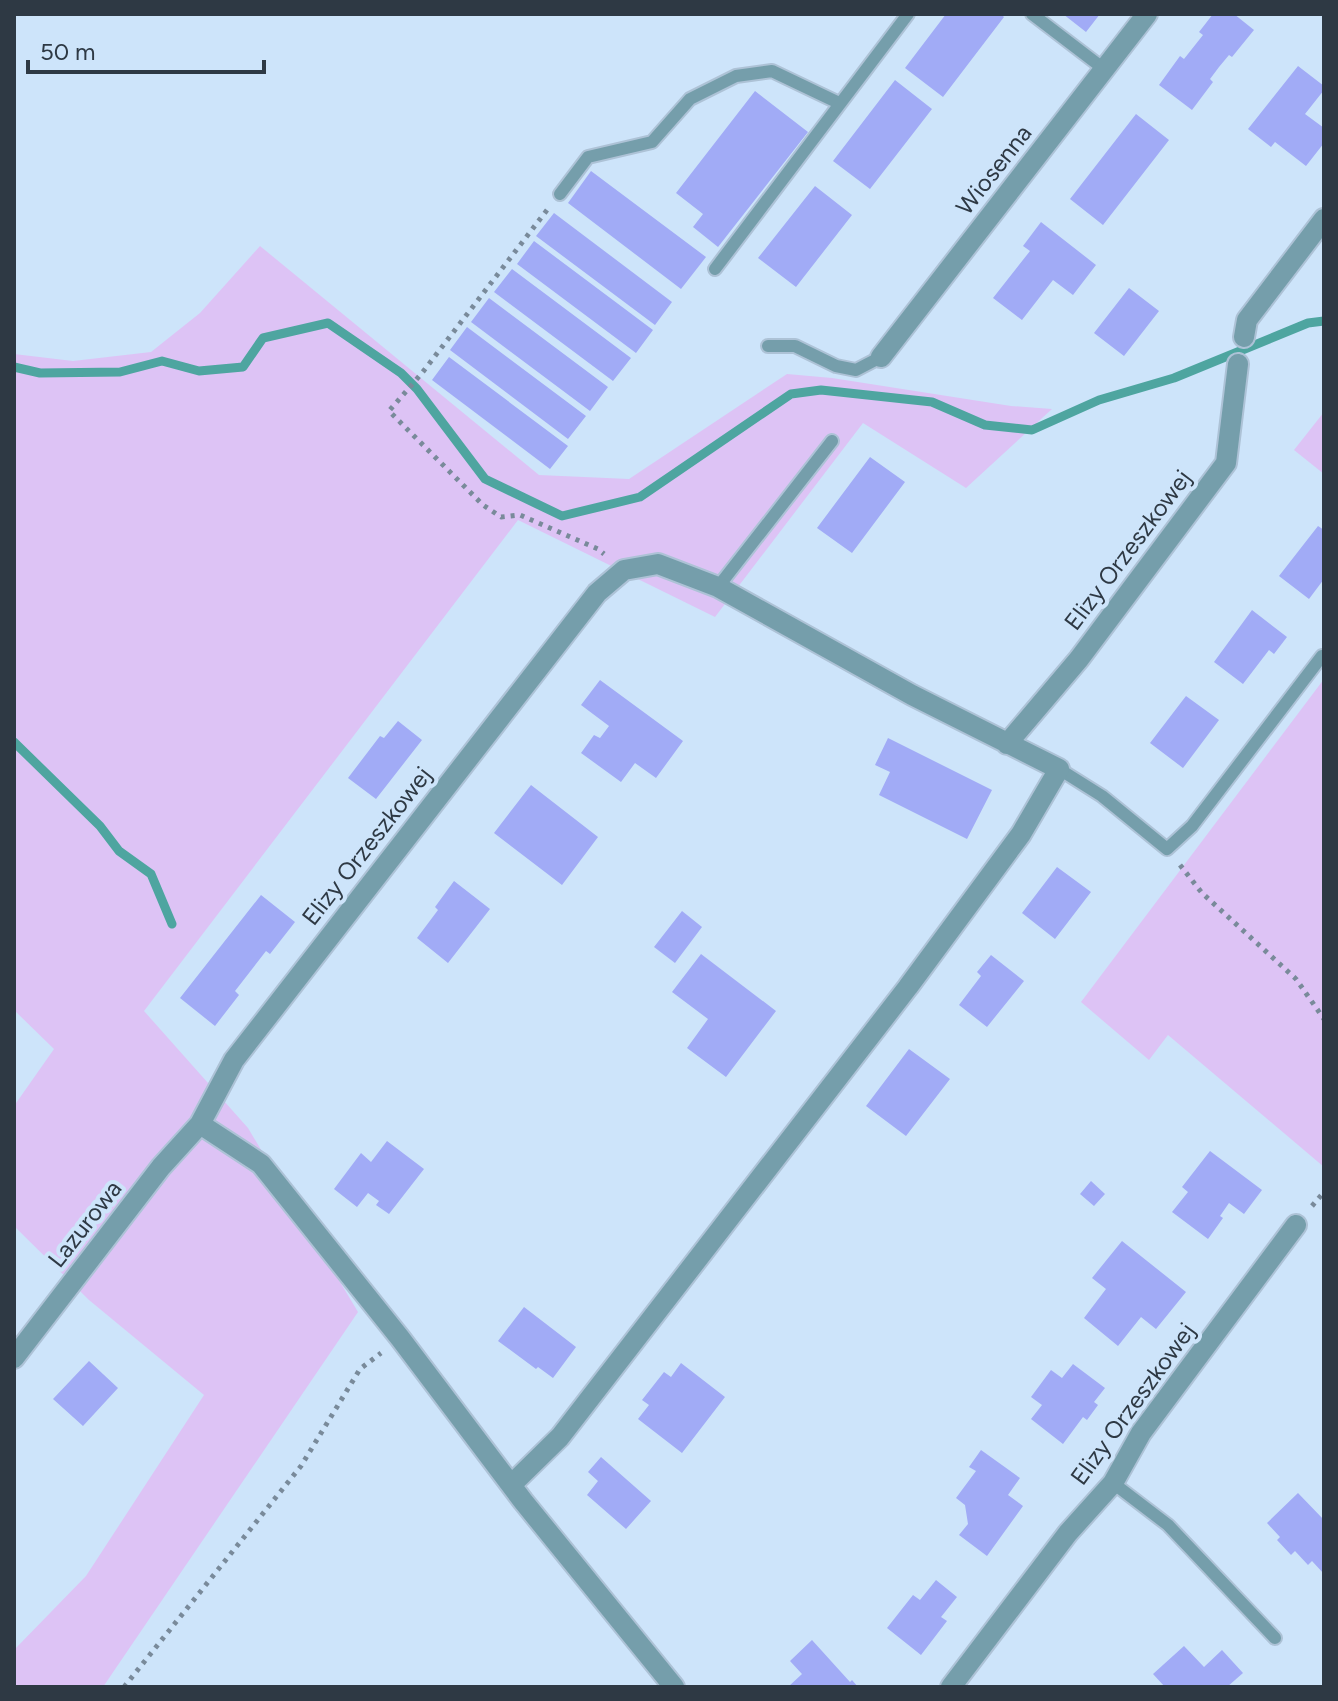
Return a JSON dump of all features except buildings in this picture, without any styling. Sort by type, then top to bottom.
[{"type":"street","name":"Wiosenna","points":[[881,357],[1147,14]]},
{"type":"street","points":[[1244,337],[1247,320],[1324,219]]},
{"type":"street","name":"Elizy Orzeszkowej","points":[[1007,744],[1079,659],[1226,463],[1238,364]]},
{"type":"street","points":[[511,1485],[560,1437],[908,987],[1021,834],[1059,769],[912,695],[718,587],[658,564],[624,570]]},
{"type":"street","name":"Elizy Orzeszkowej","points":[[200,1124],[234,1060],[597,593],[624,570]]},
{"type":"street","points":[[200,1124],[261,1164],[400,1338],[511,1485],[674,1687]]},
{"type":"street","name":"Lazurowa","points":[[14,1358],[161,1167],[200,1124]]},
{"type":"street","name":"Elizy Orzeszkowej","points":[[951,1687],[1068,1533],[1113,1483],[1141,1433],[1296,1225]]},
{"type":"lane","points":[[715,269],[908,14]]},
{"type":"lane","points":[[1032,14],[1104,69]]},
{"type":"lane","points":[[560,194],[588,157],[652,142],[690,99],[736,76],[772,71],[839,103]]},
{"type":"lane","points":[[1238,364],[1244,337]]},
{"type":"lane","points":[[768,346],[795,346],[836,366],[856,370],[881,357]]},
{"type":"lane","points":[[718,587],[832,441]]},
{"type":"lane","points":[[1059,769],[1102,796],[1167,849],[1192,826],[1322,656]]},
{"type":"lane","points":[[1113,1483],[1168,1525],[1275,1638]]},
{"type":"path","points":[[560,194],[389,411],[483,505],[501,517],[520,515],[598,549],[624,570]]},
{"type":"path","points":[[1167,849],[1202,893],[1296,979],[1324,1019]]},
{"type":"path","points":[[124,1687],[301,1466],[360,1369],[400,1338]]},
{"type":"shaded area","points":[[260,246],[539,475],[629,479],[787,374],[1052,409],[966,488],[863,423],[715,617],[518,520],[144,1011],[248,1128],[358,1312],[103,1687],[14,1687],[14,1650],[86,1576],[204,1395],[89,1300],[14,1226],[14,1106],[54,1049],[14,1010],[14,354],[73,361],[151,352],[200,313]]},
{"type":"shaded area","points":[[1324,412],[1324,474],[1294,450]]},
{"type":"shaded area","points":[[1324,679],[1324,1167],[1168,1035],[1149,1060],[1081,1002]]},
{"type":"waterway","points":[[14,367],[40,373],[120,372],[162,361],[199,371],[243,367],[263,338],[328,323],[401,373],[417,389],[485,479],[562,516],[640,497],[791,394],[821,390],[932,402],[985,425],[1032,430],[1099,400],[1174,378],[1308,323],[1324,321]]},
{"type":"waterway","points":[[14,742],[100,826],[119,851],[151,874],[172,924]]}]
